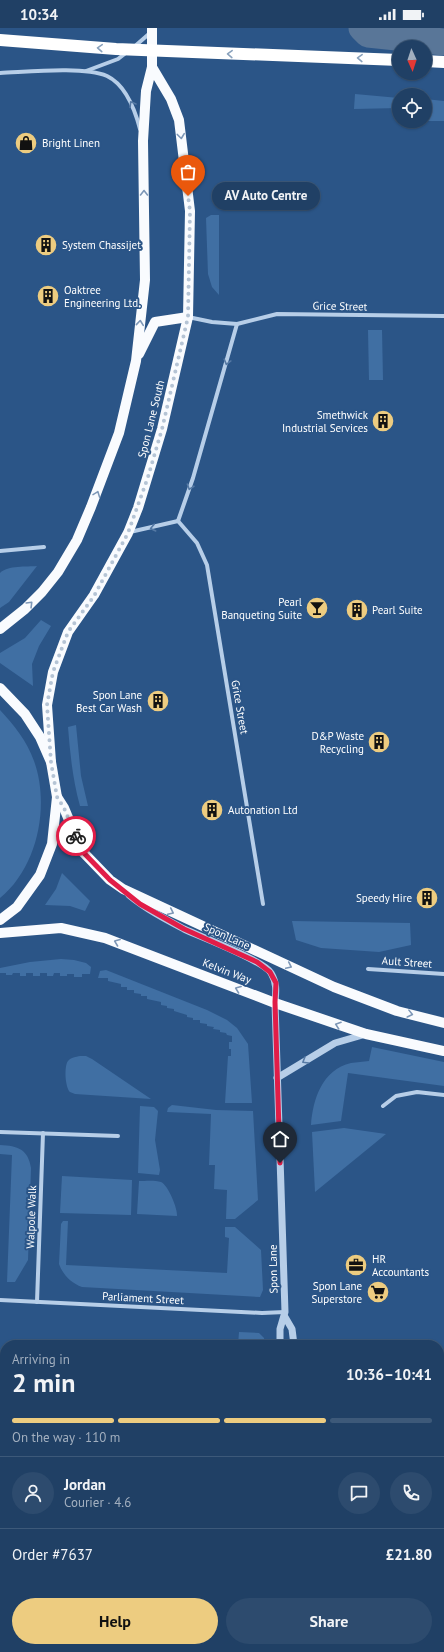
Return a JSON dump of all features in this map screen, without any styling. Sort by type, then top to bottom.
[{"type":"highway","points":[[0,40],[116,49],[392,60]]},
{"type":"highway","points":[[432,61],[444,62]]},
{"type":"main road","points":[[0,629],[25,609],[42,592],[58,572],[77,540],[99,488],[119,434],[136,361],[145,280],[143,141],[146,91],[152,67],[152,29]]},
{"type":"main road","name":"Spon Lane South","points":[[51,762],[47,705],[53,672],[68,632],[94,596],[128,533],[148,477],[162,429],[188,317],[190,211],[179,120],[171,99],[152,67]]},
{"type":"main road","points":[[136,361],[155,322],[188,317]]},
{"type":"main road","points":[[0,688],[25,714],[40,737],[51,762],[57,797],[52,844],[40,874],[17,907],[0,920]]},
{"type":"main road","points":[[57,797],[64,808],[82,851],[110,880],[123,889],[334,987],[397,1011],[444,1023]]},
{"type":"main road","name":"Kelvin Way","points":[[0,933],[61,928],[105,938],[275,1002],[366,1034],[444,1051]]},
{"type":"street","points":[[86,71],[118,59],[138,44],[152,29]]},
{"type":"street","points":[[0,73],[86,71],[107,77],[122,89],[136,110],[143,141]]},
{"type":"street","name":"Grice Street","points":[[188,317],[212,322],[237,324],[277,314],[444,316]]},
{"type":"street","points":[[128,533],[178,521],[193,478],[237,324]]},
{"type":"street","name":"Grice Street","points":[[178,521],[197,543],[207,565],[263,904]]},
{"type":"street","points":[[0,551],[44,547]]},
{"type":"street","name":"Spon Lane","points":[[123,889],[150,910],[184,929],[257,962],[270,972],[276,983],[277,1078],[285,1314],[280,1329],[280,1340]]},
{"type":"street","name":"Ault Street","points":[[368,968],[444,974]]},
{"type":"street","points":[[277,1078],[335,1043],[366,1034]]},
{"type":"street","points":[[384,1106],[396,1096],[403,1094],[417,1092],[444,1095]]},
{"type":"street","points":[[0,1132],[118,1136]]},
{"type":"street","name":"Walpole Walk","points":[[37,1302],[43,1133]]},
{"type":"street","name":"Parliament Street","points":[[0,1300],[285,1314]]},
{"type":"street","name":"Spon Lane","points":[[285,1314],[292,1329],[293,1340]]},
{"type":"street","points":[[0,1652],[7,1652]]},
{"type":"shaded area","points":[[355,94],[392,97],[392,108],[354,109]]},
{"type":"shaded area","points":[[432,100],[444,101],[444,121],[432,121]]},
{"type":"shaded area","points":[[211,215],[219,215],[219,295],[212,287],[208,274],[206,218]]},
{"type":"shaded area","points":[[368,330],[382,330],[383,380],[369,380]]},
{"type":"shaded area","points":[[37,566],[9,602],[0,608],[0,573],[3,570],[18,567]]},
{"type":"shaded area","points":[[41,620],[51,626],[39,646],[32,664],[33,686],[0,663],[0,653],[25,638]]},
{"type":"shaded area","points":[[0,710],[20,734],[28,747],[39,778],[41,797],[40,816],[32,853],[24,870],[13,885],[0,898]]},
{"type":"shaded area","points":[[76,725],[81,776],[88,806],[80,806],[72,767],[68,727]]},
{"type":"shaded area","points":[[62,873],[90,901],[85,911],[70,906],[45,905],[56,889]]},
{"type":"shaded area","points":[[292,921],[410,923],[411,945],[379,952],[321,948],[296,940]]},
{"type":"shaded area","points":[[61,959],[86,963],[91,967],[90,974],[82,974],[82,977],[74,977],[74,974],[60,976],[60,973],[54,973],[53,976],[47,976],[47,973],[40,973],[40,976],[33,976],[33,973],[26,973],[26,976],[20,976],[20,973],[6,975],[6,973],[0,973],[0,968],[30,962]]},
{"type":"shaded area","points":[[106,970],[207,1010],[227,1020],[237,1028],[248,1044],[252,1103],[225,1103],[228,1056],[231,1056],[229,1042],[232,1042],[232,1036],[220,1032],[220,1030],[213,1029],[214,1027],[207,1026],[207,1024],[200,1023],[200,1020],[193,1020],[193,1018],[187,1017],[187,1015],[174,1011],[174,1009],[167,1008],[167,1006],[161,1005],[161,1002],[147,999],[147,996],[141,996],[141,994],[134,993],[134,990],[127,990],[127,987],[121,987],[121,984],[108,981],[108,978],[98,978],[100,971]]},
{"type":"shaded area","points":[[372,1047],[444,1062],[444,1086],[348,1073],[341,1121],[311,1125],[314,1105],[326,1079],[341,1067],[351,1063],[369,1061]]},
{"type":"shaded area","points":[[86,1056],[92,1059],[151,1099],[75,1094],[70,1092],[66,1081],[67,1064],[68,1061],[74,1057]]},
{"type":"shaded area","points":[[172,1105],[216,1110],[253,1111],[258,1200],[235,1219],[226,1219],[227,1190],[214,1189],[215,1165],[209,1165],[211,1114],[167,1112],[168,1108]]},
{"type":"shaded area","points":[[140,1106],[154,1107],[158,1111],[155,1140],[160,1170],[159,1175],[138,1173]]},
{"type":"shaded area","points":[[344,1128],[386,1134],[315,1192],[312,1132]]},
{"type":"shaded area","points":[[0,1145],[12,1146],[21,1150],[25,1153],[30,1162],[31,1168],[28,1260],[15,1282],[7,1282],[12,1155],[0,1154]]},
{"type":"shaded area","points":[[62,1176],[132,1180],[131,1215],[60,1213]]},
{"type":"shaded area","points":[[139,1181],[156,1181],[164,1184],[172,1198],[177,1216],[137,1214]]},
{"type":"shaded area","points":[[63,1221],[68,1221],[66,1265],[227,1273],[229,1238],[225,1237],[225,1227],[235,1227],[261,1250],[263,1290],[260,1297],[82,1287],[68,1278],[59,1264],[61,1224]]},
{"type":"shaded area","points":[[239,1332],[259,1333],[264,1340],[238,1340]]},
{"type":"waterway","points":[[362,28],[368,34],[444,42]]},
{"type":"way so far","points":[[76,836],[64,808],[57,797],[51,762],[47,705],[53,672],[68,632],[94,596],[128,533],[138,508],[162,429],[188,317],[190,211],[188,196]]},
{"type":"place","name":"Bright Linen","points":[[26,143]]},
{"type":"place","name":"AV Auto Centre","points":[[188,196]]},
{"type":"place","name":"System Chassijet","points":[[46,245]]},
{"type":"place","name":"Oaktree Engineering Ltd.","points":[[48,296]]},
{"type":"place","name":"Smethwick Industrial Services","points":[[383,421]]},
{"type":"place","name":"Pearl Banqueting Suite","points":[[317,608]]},
{"type":"place","name":"Pearl Suite","points":[[357,610]]},
{"type":"place","name":"Spon Lane Best Car Wash","points":[[158,701]]},
{"type":"place","name":"D&P Waste Recycling","points":[[379,742]]},
{"type":"place","name":"Autonation Ltd","points":[[212,810]]},
{"type":"place","name":"Speedy Hire","points":[[427,898]]},
{"type":"place","name":"HR Accountants","points":[[356,1265]]},
{"type":"place","name":"Spon Lane Superstore","points":[[378,1292]]},
{"type":"route","points":[[76,836],[82,851],[110,880],[140,904],[184,929],[257,962],[270,972],[276,983],[275,1002],[280,1163]]}]
